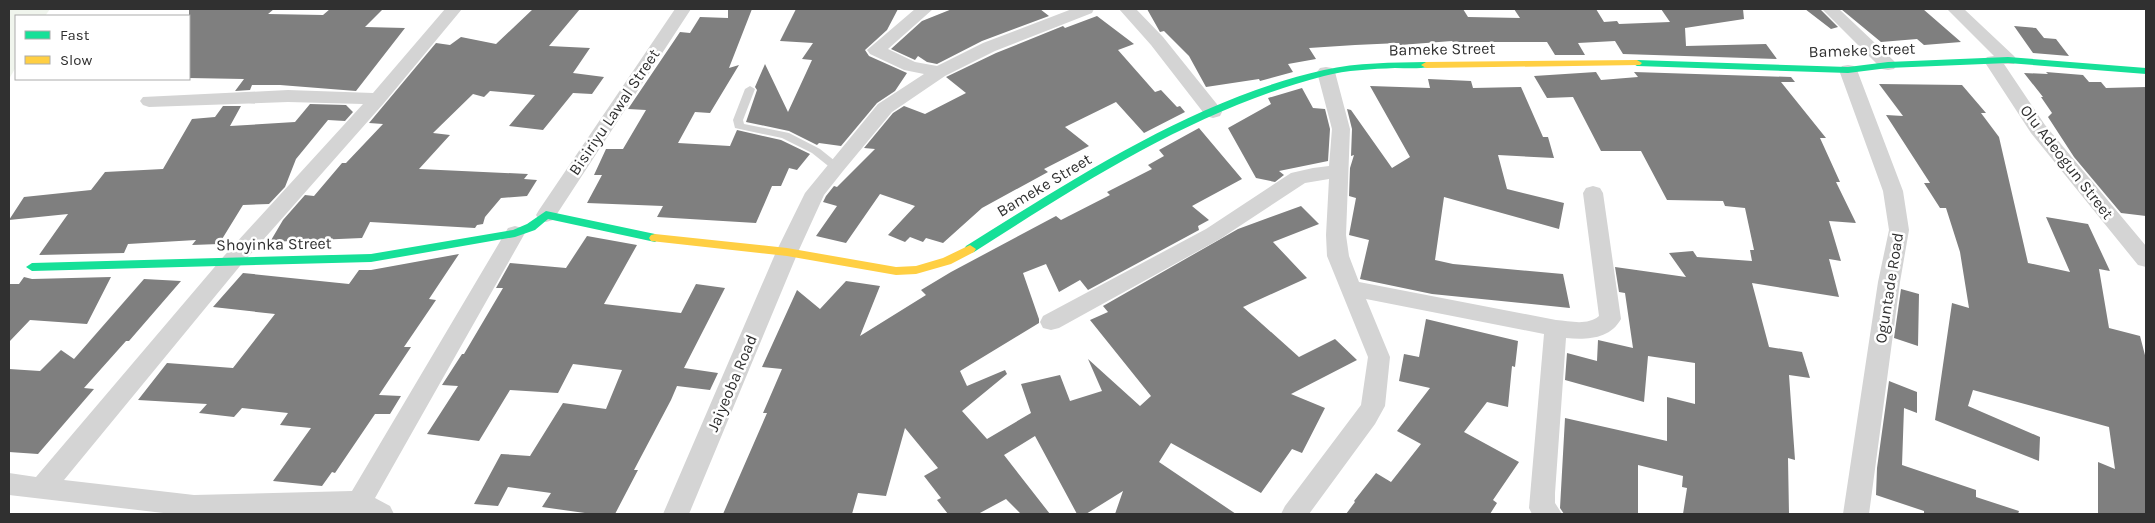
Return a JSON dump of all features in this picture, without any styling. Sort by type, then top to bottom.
[{"type":"street","points":[[42,488],[232,261],[378,99],[454,9]]},
{"type":"street","name":"Bisiriyu Lawal Street","points":[[546,215],[683,9]]},
{"type":"street","points":[[925,9],[876,50],[910,66],[939,72]]},
{"type":"street","name":"Jaiyeoba Road","points":[[676,514],[787,252],[815,193],[836,167],[885,108],[939,72],[989,47],[1086,9]]},
{"type":"street","points":[[1127,9],[1157,41],[1213,112]]},
{"type":"street","points":[[1830,9],[1888,65]]},
{"type":"street","name":"Olu Adeogun Street","points":[[1955,9],[2000,61],[2038,129],[2146,260]]},
{"type":"street","name":"Bameke Street","points":[[546,215],[665,240],[787,252],[896,271],[916,270],[947,261],[979,244],[1070,186],[1187,122],[1268,88],[1326,72],[1368,66],[1644,63],[1848,70],[1888,65],[2000,61],[2146,71]]},
{"type":"street","name":"Oguntade Road","points":[[1848,70],[1893,191],[1899,230],[1889,282],[1856,514]]},
{"type":"street","points":[[1294,514],[1373,406],[1379,357],[1338,256],[1336,235],[1341,129],[1326,72]]},
{"type":"street","points":[[149,101],[288,96],[378,99]]},
{"type":"street","points":[[1051,322],[1213,234],[1298,178],[1313,174],[1339,172]]},
{"type":"street","points":[[1351,288],[1556,328],[1583,330],[1600,328],[1610,319],[1594,193]]},
{"type":"street","name":"Shoyinka Street","points":[[32,267],[371,258],[514,233],[531,227],[546,215]]},
{"type":"street","points":[[9,484],[194,506],[370,508],[514,233]]},
{"type":"street","points":[[1549,514],[1542,508],[1542,493],[1556,328]]},
{"type":"lane","points":[[750,89],[738,120],[739,126],[785,135],[816,151],[836,167]]},
{"type":"shaded area","points":[[9,9],[50,9],[46,15],[15,15],[15,69],[9,79]]},
{"type":"building","points":[[189,9],[274,9],[268,14],[323,15],[330,9],[383,9],[365,27],[405,28],[356,91],[280,85],[252,85],[250,90],[235,91],[244,79],[190,78]]},
{"type":"building","points":[[533,9],[580,9],[549,46],[590,48],[573,73],[604,77],[592,94],[573,93],[543,130],[509,126],[535,95],[490,91],[484,97],[473,94],[433,133],[450,135],[419,169],[528,174],[524,179],[537,180],[527,196],[501,198],[485,217],[483,224],[477,225],[475,228],[370,222],[362,238],[270,242],[283,220],[305,195],[314,196],[342,163],[346,163],[383,124],[369,123],[436,43],[450,45],[461,37],[496,44]]},
{"type":"building","points":[[728,9],[752,9],[729,68],[739,65],[710,113],[695,112],[678,143],[730,146],[737,130],[781,140],[810,154],[797,170],[789,168],[781,186],[772,186],[756,223],[657,217],[663,206],[587,203],[602,175],[594,175],[606,149],[623,149],[646,110],[628,109],[680,32],[690,33],[700,17],[728,18]]},
{"type":"building","points":[[796,9],[898,9],[887,30],[865,50],[869,56],[907,73],[895,91],[877,103],[841,146],[819,143],[817,145],[789,131],[746,122],[757,90],[755,87],[765,64],[788,112],[812,60],[802,59],[813,43],[780,41]]},
{"type":"building","points":[[952,9],[1040,9],[1049,16],[982,41],[937,64],[927,62],[918,56],[915,60],[891,49],[922,21]]},
{"type":"building","points":[[1147,9],[1463,9],[1468,17],[1520,18],[1514,9],[1596,9],[1604,22],[1617,21],[1619,24],[1670,22],[1661,9],[1743,9],[1744,19],[1685,28],[1686,46],[1766,44],[1777,59],[1623,54],[1615,41],[1578,43],[1585,55],[1555,55],[1547,42],[1452,41],[1400,45],[1399,43],[1355,45],[1309,48],[1316,59],[1288,64],[1293,72],[1260,81],[1259,79],[1206,87],[1189,56],[1164,31],[1160,32]]},
{"type":"building","points":[[1805,9],[1820,9],[1838,27],[1831,29]]},
{"type":"building","points":[[1841,9],[1923,9],[1961,42],[1924,45],[1917,39],[1881,42]]},
{"type":"building","points":[[1097,16],[1134,44],[1118,50],[1155,92],[1161,90],[1177,107],[1180,106],[1185,112],[1144,133],[1116,102],[1065,127],[1089,146],[1044,169],[1048,172],[982,208],[943,243],[926,238],[923,242],[910,237],[905,242],[888,235],[915,206],[880,194],[846,243],[816,236],[837,206],[823,202],[826,196],[834,186],[837,187],[875,149],[864,148],[893,113],[904,106],[925,114],[966,93],[946,77],[996,53],[1063,26],[1065,28]]},
{"type":"building","points":[[2014,26],[2036,28],[2044,38],[2056,39],[2069,56],[2033,53]]},
{"type":"building","points":[[1596,72],[1601,80],[1638,77],[1634,72],[1791,77],[1795,82],[1781,82],[1826,138],[1820,138],[1840,182],[1836,182],[1856,223],[1829,221],[1841,261],[1829,259],[1839,297],[1752,283],[1769,347],[1802,352],[1810,378],[1789,375],[1795,460],[1788,458],[1789,514],[1683,514],[1687,488],[1682,487],[1683,476],[1638,465],[1638,514],[1564,514],[1560,508],[1565,418],[1667,441],[1667,397],[1695,404],[1695,363],[1648,356],[1644,402],[1565,380],[1567,353],[1597,361],[1598,340],[1633,348],[1625,293],[1619,292],[1615,267],[1686,277],[1669,253],[1693,251],[1697,257],[1752,261],[1750,250],[1754,250],[1745,208],[1725,206],[1723,201],[1667,200],[1641,151],[1601,151],[1573,97],[1547,98],[1534,76]]},
{"type":"building","points":[[2046,72],[2083,75],[2089,82],[2101,82],[2106,88],[2146,87],[2146,216],[2121,213],[2074,157],[2048,117],[2052,113],[2041,97],[2043,97],[2024,73],[2048,74]]},
{"type":"building","points":[[1428,79],[1471,81],[1473,88],[1521,87],[1543,137],[1548,137],[1554,158],[1498,155],[1507,189],[1564,203],[1559,229],[1444,197],[1435,260],[1453,264],[1563,274],[1570,308],[1432,294],[1360,279],[1369,240],[1349,235],[1356,198],[1349,196],[1350,168],[1354,155],[1351,156],[1352,129],[1347,109],[1351,110],[1392,168],[1410,157],[1370,86],[1430,88]]},
{"type":"building","points":[[1879,84],[1962,85],[1986,113],[1981,113],[1999,137],[2028,263],[2070,272],[2046,217],[2088,224],[2110,271],[2099,269],[2109,328],[2140,336],[2146,359],[2146,514],[2098,514],[2098,462],[2115,469],[2109,427],[1973,390],[1968,406],[2040,437],[2039,461],[1935,420],[1952,303],[1969,308],[1960,252],[1946,208],[1940,208],[1924,183],[1930,183],[1886,115],[1903,116]]},
{"type":"building","points":[[1302,88],[1313,108],[1325,109],[1330,129],[1328,161],[1279,171],[1284,175],[1275,182],[1256,178],[1228,128],[1271,104],[1268,98]]},
{"type":"building","points":[[310,104],[346,105],[353,112],[345,121],[328,120],[296,159],[285,187],[269,204],[243,205],[219,244],[192,245],[196,240],[128,244],[124,253],[39,255],[68,214],[9,220],[24,197],[91,190],[105,172],[163,169],[192,119],[215,117],[223,106],[241,106],[230,126],[295,122]]},
{"type":"building","points":[[1199,128],[1242,179],[1192,206],[1209,220],[1198,226],[1199,230],[1088,290],[1080,280],[1059,292],[1046,264],[1023,273],[1039,323],[960,371],[967,386],[1005,370],[1007,374],[962,411],[987,439],[1031,413],[1021,384],[1060,375],[1070,401],[1102,391],[1088,359],[1140,406],[1151,396],[1090,320],[1108,312],[1103,306],[1238,229],[1301,206],[1319,224],[1273,242],[1307,278],[1243,307],[1299,357],[1335,339],[1357,360],[1291,394],[1325,408],[1302,453],[1292,449],[1261,493],[1171,443],[1159,462],[1236,514],[1115,514],[1123,491],[1086,514],[1077,514],[1035,436],[1004,455],[1050,514],[1021,514],[1006,499],[978,514],[948,514],[937,500],[941,498],[924,476],[938,468],[905,428],[886,496],[858,493],[852,514],[723,514],[767,413],[763,413],[782,369],[762,367],[797,290],[820,309],[846,281],[880,286],[860,336],[926,295],[921,290],[951,272],[1056,216],[1061,220],[1110,195],[1107,192],[1152,169],[1148,165],[1164,156],[1159,150]]},
{"type":"building","points":[[587,236],[637,245],[604,304],[681,313],[696,284],[725,288],[684,368],[718,373],[710,390],[677,386],[634,470],[638,470],[615,514],[592,514],[542,507],[551,493],[508,487],[498,506],[474,504],[501,454],[530,456],[563,403],[606,409],[622,370],[573,364],[558,393],[510,390],[479,441],[427,434],[458,386],[442,385],[462,354],[464,354],[503,288],[496,288],[510,263],[566,268]]},
{"type":"building","points":[[459,254],[429,299],[436,300],[404,347],[411,347],[379,395],[401,396],[390,414],[375,414],[335,473],[332,472],[322,486],[273,481],[311,428],[280,425],[288,413],[242,408],[234,417],[199,413],[207,404],[138,400],[167,363],[233,368],[275,314],[213,307],[243,273],[349,284],[359,270],[371,270]]},
{"type":"building","points":[[24,277],[32,279],[111,277],[87,324],[30,320],[9,342],[9,284],[19,284]]},
{"type":"building","points":[[144,279],[181,281],[129,341],[126,341],[84,388],[94,389],[38,454],[9,452],[9,369],[40,371],[61,350],[74,359]]},
{"type":"building","points":[[1901,289],[1919,294],[1918,346],[1894,338]]},
{"type":"building","points":[[1426,319],[1518,341],[1515,367],[1512,366],[1508,407],[1487,402],[1464,432],[1519,462],[1493,500],[1497,503],[1490,514],[1346,514],[1376,473],[1391,482],[1421,444],[1397,431],[1430,388],[1399,381],[1404,354],[1419,357]]},
{"type":"building","points":[[1889,381],[1917,392],[1917,413],[1904,408],[1902,465],[1976,490],[1976,497],[2019,511],[2018,514],[1924,514],[1924,511],[1876,495],[1877,468]]},
{"type":"traffic: fast","points":[[1637,63],[1848,70],[1888,65],[2008,60],[2146,71]]},
{"type":"traffic: fast","points":[[970,249],[1070,186],[1187,122],[1268,88],[1326,72],[1368,66],[1426,65]]},
{"type":"traffic: fast","points":[[32,267],[371,258],[515,233],[531,227],[546,215],[655,238]]},
{"type":"traffic: slow","points":[[1426,65],[1637,63]]},
{"type":"traffic: slow","points":[[655,238],[787,252],[896,271],[916,270],[947,261],[970,249]]}]
